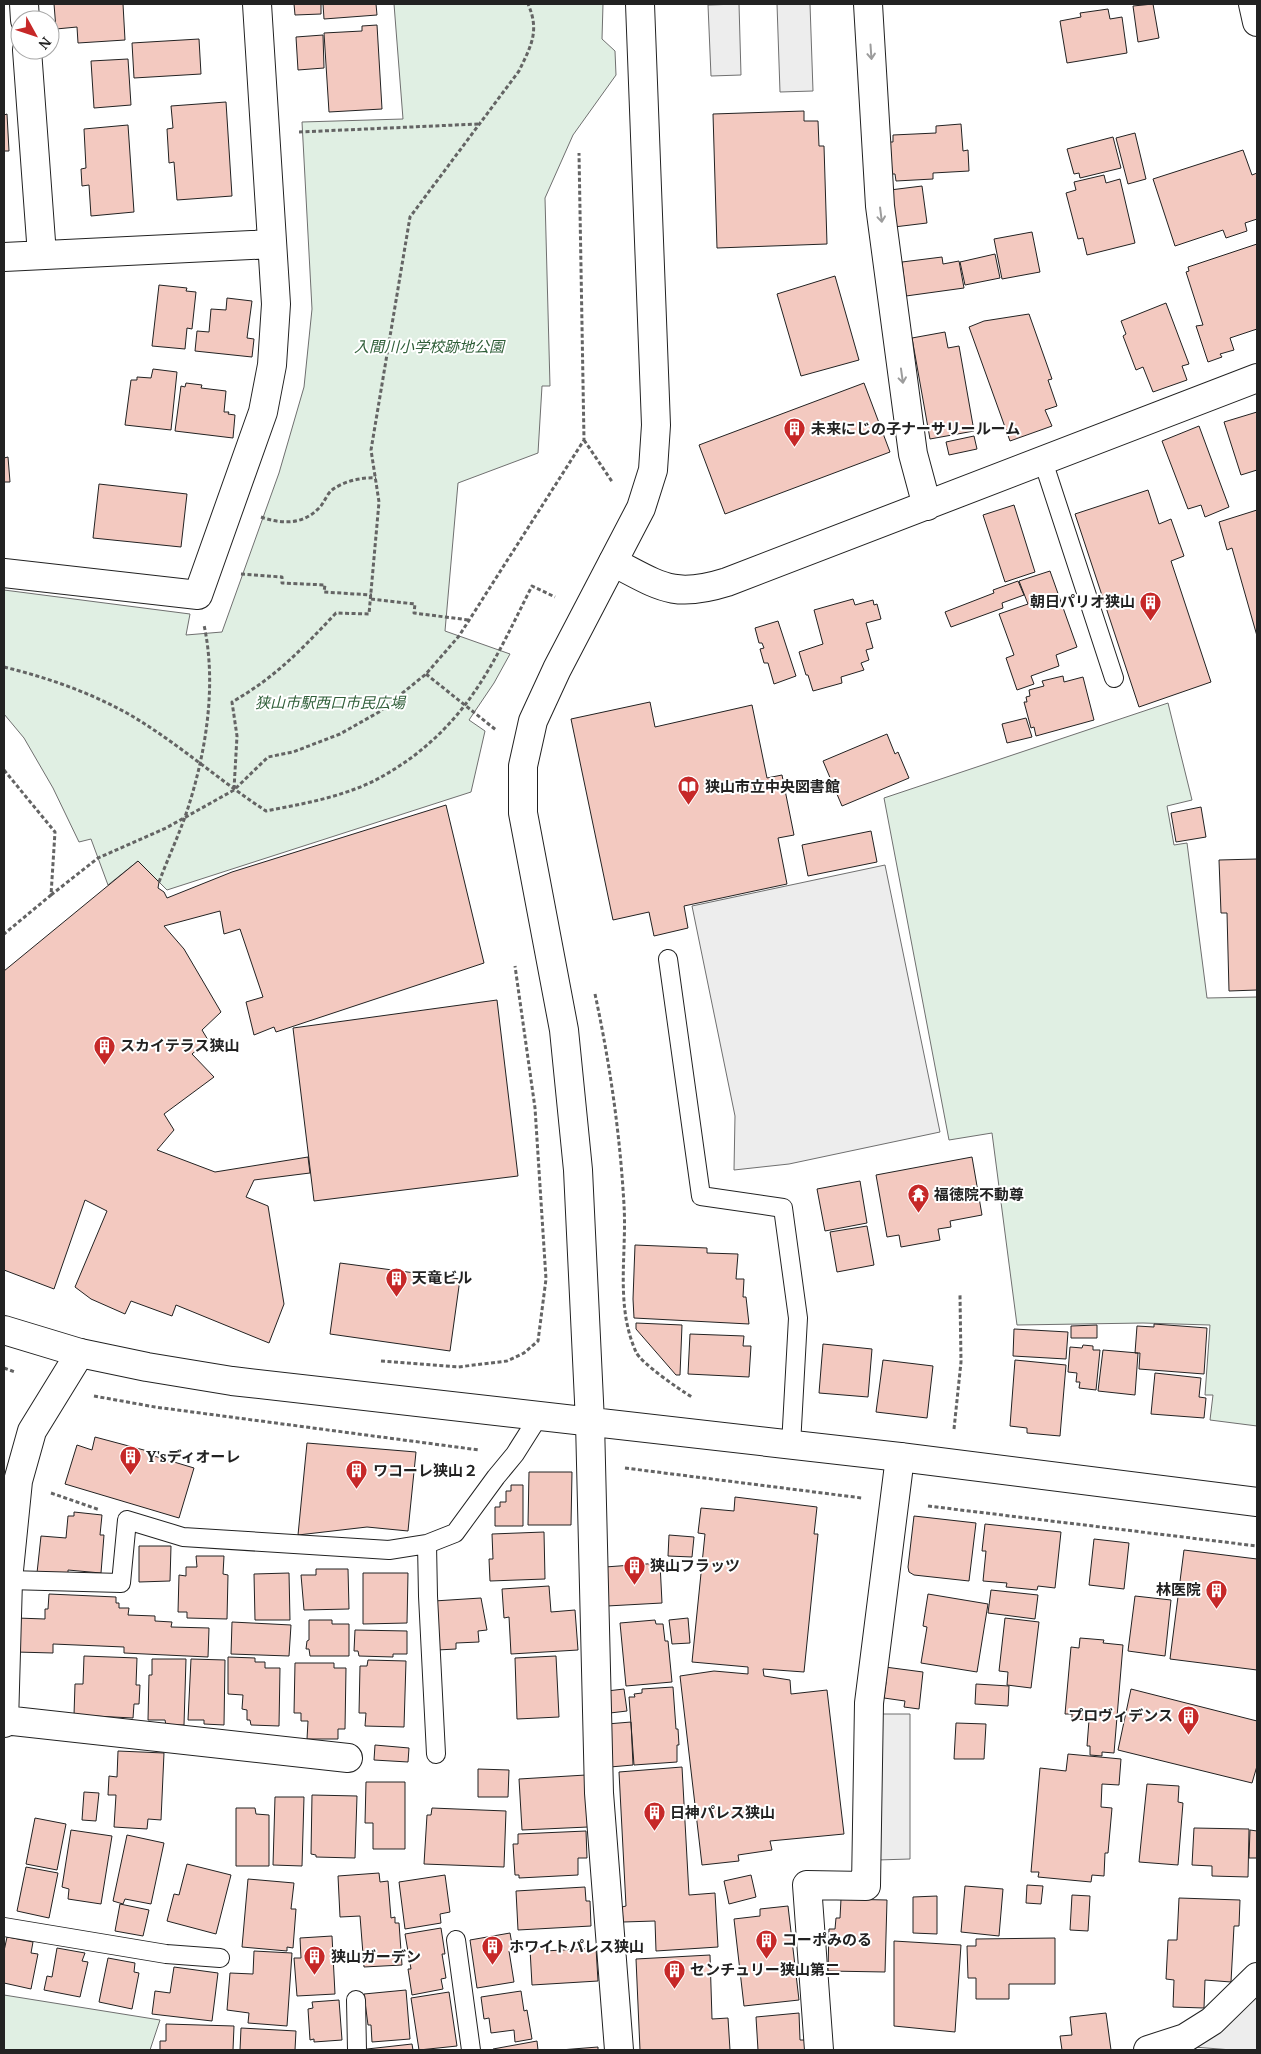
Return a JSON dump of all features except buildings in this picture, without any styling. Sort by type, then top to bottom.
[{"type":"street","points":[[4,573],[198,595],[263,412],[272,365],[276,304],[257,4]]},
{"type":"street","points":[[619,2050],[599,1793],[590,1422],[578,1170],[565,1039],[523,812],[523,766],[533,721],[556,669],[641,508],[653,470],[656,425],[640,4]]},
{"type":"street","points":[[868,4],[880,206],[913,454],[926,506]]},
{"type":"street","points":[[1253,4],[1257,22]]},
{"type":"street","points":[[28,60],[42,255]]},
{"type":"street","points":[[4,257],[272,244]]},
{"type":"street","points":[[613,562],[657,585],[679,591],[702,590],[1257,378]]},
{"type":"street","points":[[4,1330],[80,1353],[147,1367],[232,1381],[900,1457],[1257,1502]]},
{"type":"street","points":[[80,1353],[32,1431],[18,1481],[8,1580],[4,1721],[348,1758]]},
{"type":"street","points":[[819,2050],[807,1885],[866,1886],[869,1703],[900,1457]]},
{"type":"street","points":[[1148,2050],[1185,2038],[1212,2021],[1257,1977]]},
{"type":"lane","points":[[1043,461],[1114,678]]},
{"type":"lane","points":[[668,959],[701,1196],[783,1208],[798,1318],[791,1445]]},
{"type":"lane","points":[[8,1580],[121,1583],[127,1520],[183,1537],[389,1550],[428,1544],[456,1533],[514,1454],[539,1416]]},
{"type":"lane","points":[[428,1544],[428,1596],[436,1754]]},
{"type":"lane","points":[[4,1927],[166,1954],[220,1958]]},
{"type":"lane","points":[[456,1940],[471,2050]]},
{"type":"lane","points":[[356,2000],[358,2050]]},
{"type":"path","points":[[234,790],[237,736],[232,702],[254,689],[289,662],[336,612],[369,614],[379,502],[371,450],[410,217],[519,70],[531,47],[535,28],[528,4]]},
{"type":"path","points":[[302,132],[478,124]]},
{"type":"path","points":[[579,153],[584,440],[614,485]]},
{"type":"path","points":[[4,934],[98,858],[166,828],[234,790],[268,757],[293,752],[340,734],[379,712],[426,674],[459,636],[584,440]]},
{"type":"path","points":[[263,518],[288,523],[308,518],[320,508],[331,491],[344,483],[376,478]]},
{"type":"path","points":[[244,575],[282,577],[282,583],[325,585],[324,592],[415,604],[414,613],[469,620]]},
{"type":"path","points":[[4,667],[37,675],[85,692],[132,716],[266,811],[323,800],[357,789],[402,764],[428,745],[466,706],[482,684],[532,586],[556,598]]},
{"type":"path","points":[[552,606],[561,589]]},
{"type":"path","points":[[158,882],[187,811],[201,759],[209,699],[208,642],[204,625]]},
{"type":"path","points":[[426,674],[497,731]]},
{"type":"path","points":[[495,739],[500,721]]},
{"type":"path","points":[[4,770],[55,832],[51,896]]},
{"type":"path","points":[[380,1361],[458,1367],[507,1361],[524,1353],[538,1341],[546,1279],[535,1108],[514,962]]},
{"type":"path","points":[[953,1433],[961,1362],[960,1295]]},
{"type":"path","points":[[92,1395],[155,1407],[514,1454]]},
{"type":"path","points":[[616,1468],[643,1469],[1257,1546]]},
{"type":"path","points":[[18,1481],[127,1520]]},
{"type":"green space","points":[[394,4],[603,4],[602,39],[615,51],[616,75],[573,135],[545,198],[550,386],[542,386],[538,453],[458,483],[445,631],[510,654],[494,683],[469,720],[485,731],[471,792],[167,890],[138,861],[108,885],[91,839],[79,842],[53,788],[24,738],[4,714],[4,590],[190,614],[186,635],[222,632],[279,473],[304,387],[312,309],[302,122],[403,119]]},
{"type":"green space","points":[[1168,703],[1192,800],[1167,806],[1174,845],[1187,843],[1207,998],[1257,997],[1257,1426],[1210,1420],[1213,1395],[1205,1395],[1210,1325],[1143,1323],[1017,1325],[992,1133],[949,1140],[884,798]]},
{"type":"green space","points":[[4,1995],[160,2020],[150,2050],[4,2050]]},
{"type":"shaded area","points":[[739,4],[741,75],[711,76],[708,5]]},
{"type":"shaded area","points":[[777,4],[810,4],[813,91],[780,92]]},
{"type":"shaded area","points":[[885,865],[940,1132],[789,1164],[734,1170],[735,1116],[692,906]]},
{"type":"shaded area","points":[[879,1714],[910,1714],[910,1859],[877,1860]]},
{"type":"shaded area","points":[[1257,1989],[1257,2050],[1194,2047]]},
{"type":"place","name":"未来にじの子ナーサリールーム","points":[[795,448]]},
{"type":"place","name":"朝日パリオ狭山","points":[[1151,621]]},
{"type":"place","name":"狭山市立中央図書館","points":[[689,806]]},
{"type":"place","name":"スカイテラス狭山","points":[[104,1065]]},
{"type":"place","name":"福徳院不動尊","points":[[918,1214]]},
{"type":"place","name":"天竜ビル","points":[[396,1297]]},
{"type":"place","name":"Y'sディオーレ","points":[[130,1476]]},
{"type":"place","name":"ワコーレ狭山２","points":[[357,1490]]},
{"type":"place","name":"狭山フラッツ","points":[[634,1585]]},
{"type":"place","name":"林医院","points":[[1217,1609]]},
{"type":"place","name":"プロヴィデンス","points":[[1189,1735]]},
{"type":"place","name":"日神パレス狭山","points":[[654,1832]]},
{"type":"place","name":"コーポみのる","points":[[766,1959]]},
{"type":"place","name":"ホワイトパレス狭山","points":[[493,1966]]},
{"type":"place","name":"狭山ガーデン","points":[[315,1976]]},
{"type":"place","name":"センチュリー狭山第二","points":[[674,1989]]},
{"type":"park label","name":"入間川小学校跡地公園","points":[[429,347]]},
{"type":"park label","name":"狭山市駅西口市民広場","points":[[330,703]]}]
